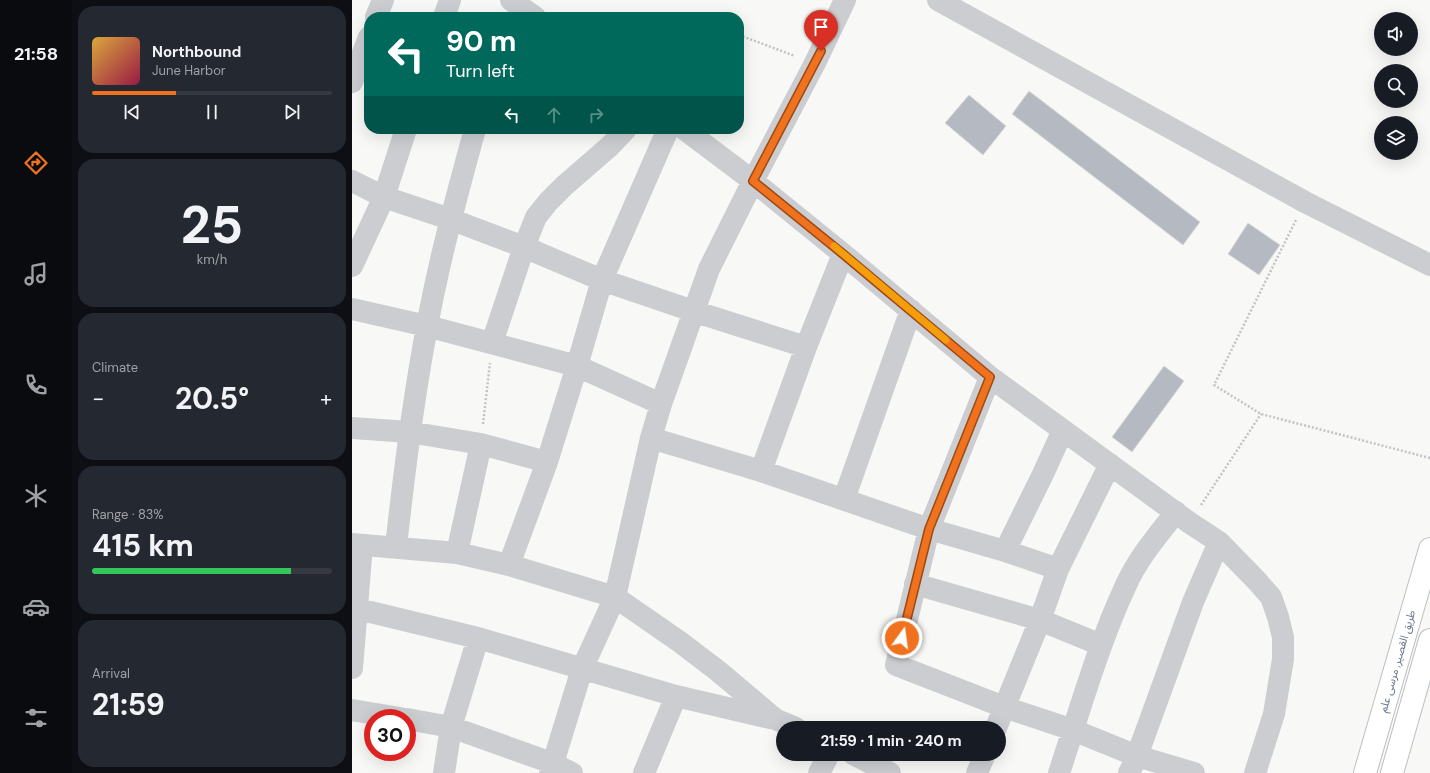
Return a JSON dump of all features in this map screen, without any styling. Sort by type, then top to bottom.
[{"type":"main road","name":"طريق القصير, مرسى علم","points":[[1365,773],[1430,549]]},
{"type":"main road","points":[[1392,773],[1430,640]]},
{"type":"street","points":[[378,12],[383,0]]},
{"type":"street","points":[[446,12],[450,0]]},
{"type":"street","points":[[551,768],[582,669],[615,597],[651,438],[693,311],[709,269],[753,181],[816,63],[845,0]]},
{"type":"street","points":[[938,0],[1306,202],[1430,265]]},
{"type":"street","points":[[511,7],[523,12]]},
{"type":"street","points":[[352,82],[364,50]]},
{"type":"street","points":[[352,266],[384,197],[404,134]]},
{"type":"street","points":[[396,547],[409,432],[427,326],[450,219],[473,134]]},
{"type":"street","points":[[492,343],[524,247],[536,217],[564,186],[610,146],[621,134]]},
{"type":"street","points":[[509,565],[547,462],[602,280],[666,134]]},
{"type":"street","points":[[691,134],[753,181],[843,254],[990,377],[1219,542],[1257,581],[1270,597],[1278,617],[1283,637],[1283,658],[1274,714],[1255,773]]},
{"type":"street","points":[[352,181],[384,197],[450,219],[524,247],[602,280],[806,347]]},
{"type":"street","points":[[761,471],[806,347],[843,254]]},
{"type":"street","points":[[352,310],[427,326],[577,366],[662,404]]},
{"type":"street","points":[[844,499],[911,310]]},
{"type":"street","points":[[990,377],[929,529],[896,664],[1004,707],[1074,730],[1133,765],[1194,773]]},
{"type":"street","points":[[352,428],[409,432],[481,444],[547,462]]},
{"type":"street","points":[[1005,551],[1063,430]]},
{"type":"street","points":[[651,438],[761,471],[929,529],[1005,551],[1058,569]]},
{"type":"street","points":[[457,553],[481,444]]},
{"type":"street","points":[[999,721],[1040,620],[1058,569],[1110,464]]},
{"type":"street","points":[[1059,773],[1101,645],[1126,583],[1147,551],[1183,517]]},
{"type":"street","points":[[1133,765],[1193,602],[1219,542]]},
{"type":"street","points":[[352,668],[358,608],[357,544],[457,553],[509,565],[615,597],[680,642],[718,671],[775,719]]},
{"type":"street","points":[[915,584],[1040,620],[1101,645]]},
{"type":"street","points":[[358,608],[478,638],[676,696],[780,721]]},
{"type":"street","points":[[444,773],[451,727],[478,638]]},
{"type":"street","points":[[644,773],[676,696]]},
{"type":"street","points":[[352,710],[364,712]]},
{"type":"street","points":[[416,721],[451,727],[551,768],[572,773]]},
{"type":"street","points":[[819,773],[825,761]]},
{"type":"street","points":[[867,761],[890,773]]},
{"type":"street","points":[[977,773],[982,761]]},
{"type":"path","points":[[744,37],[816,63]]},
{"type":"path","points":[[1306,202],[1214,385],[1261,414],[1430,458]]},
{"type":"path","points":[[481,444],[492,343]]},
{"type":"path","points":[[1183,517],[1261,414]]},
{"type":"building","points":[[1029,91],[1200,222],[1183,245],[1012,114]]},
{"type":"building","points":[[969,95],[1006,126],[983,155],[945,123]]},
{"type":"building","points":[[1248,223],[1280,245],[1259,275],[1228,254]]},
{"type":"building","points":[[1164,366],[1184,381],[1132,452],[1112,437]]},
{"type":"slow traffic","points":[[834,246],[946,340]]},
{"type":"route","points":[[821,51],[753,181],[911,310],[990,377],[929,529],[902,638]]}]
